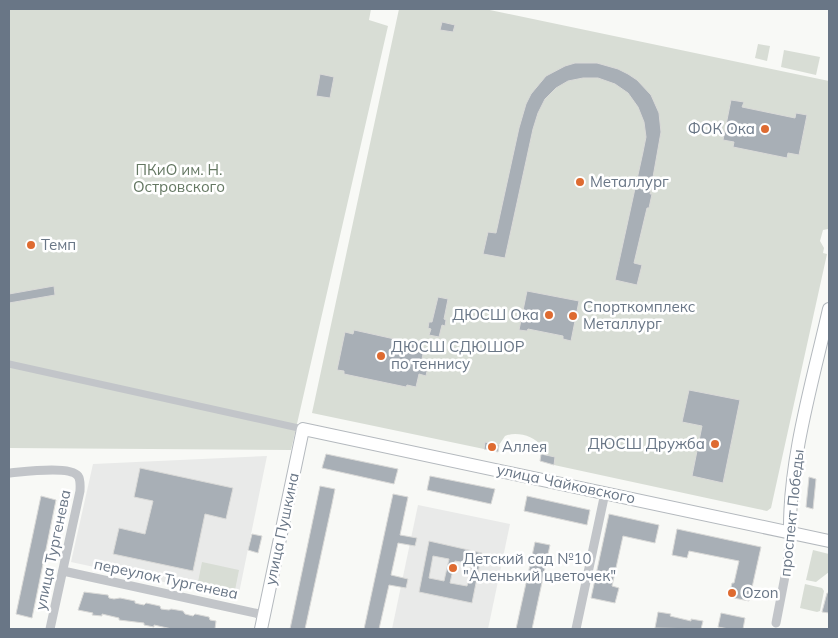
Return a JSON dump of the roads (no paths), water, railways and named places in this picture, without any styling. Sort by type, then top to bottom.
[{"type":"main road","name":"проспект Победы","points":[[790,532],[791,495],[796,461],[829,309]]},
{"type":"main road","name":"улица Чайковского","points":[[303,429],[829,541]]},
{"type":"main road","name":"улица Пушкина","points":[[261,629],[303,429]]},
{"type":"street","points":[[9,364],[303,429]]},
{"type":"street","name":"улица Тургенева","points":[[9,473],[64,470],[71,471],[78,476],[80,492],[50,629]]},
{"type":"street","points":[[576,629],[605,493]]},
{"type":"street","name":"проспект Победы","points":[[775,626],[788,560],[790,532]]},
{"type":"street","name":"переулок Тургенева","points":[[62,571],[264,615]]},
{"type":"place","name":"ФОК Ока","points":[[765,129]]},
{"type":"place","name":"Металлург","points":[[580,182]]},
{"type":"place","name":"Темп","points":[[31,245]]},
{"type":"place","name":"ДЮСШ Ока","points":[[549,315]]},
{"type":"place","name":"Спорткомплекс Металлург","points":[[573,316]]},
{"type":"place","name":"ДЮСШ СДЮШОР по теннису","points":[[381,356]]},
{"type":"place","name":"ДЮСШ Дружба","points":[[715,444]]},
{"type":"place","name":"Аллея","points":[[492,447]]},
{"type":"place","name":"Детский сад №10 \"Аленький цветочек\"","points":[[453,568]]},
{"type":"place","name":"Ozon","points":[[732,593]]},
{"type":"park label","name":"ПКиО им. Н. Островского","points":[[179,178]]}]
